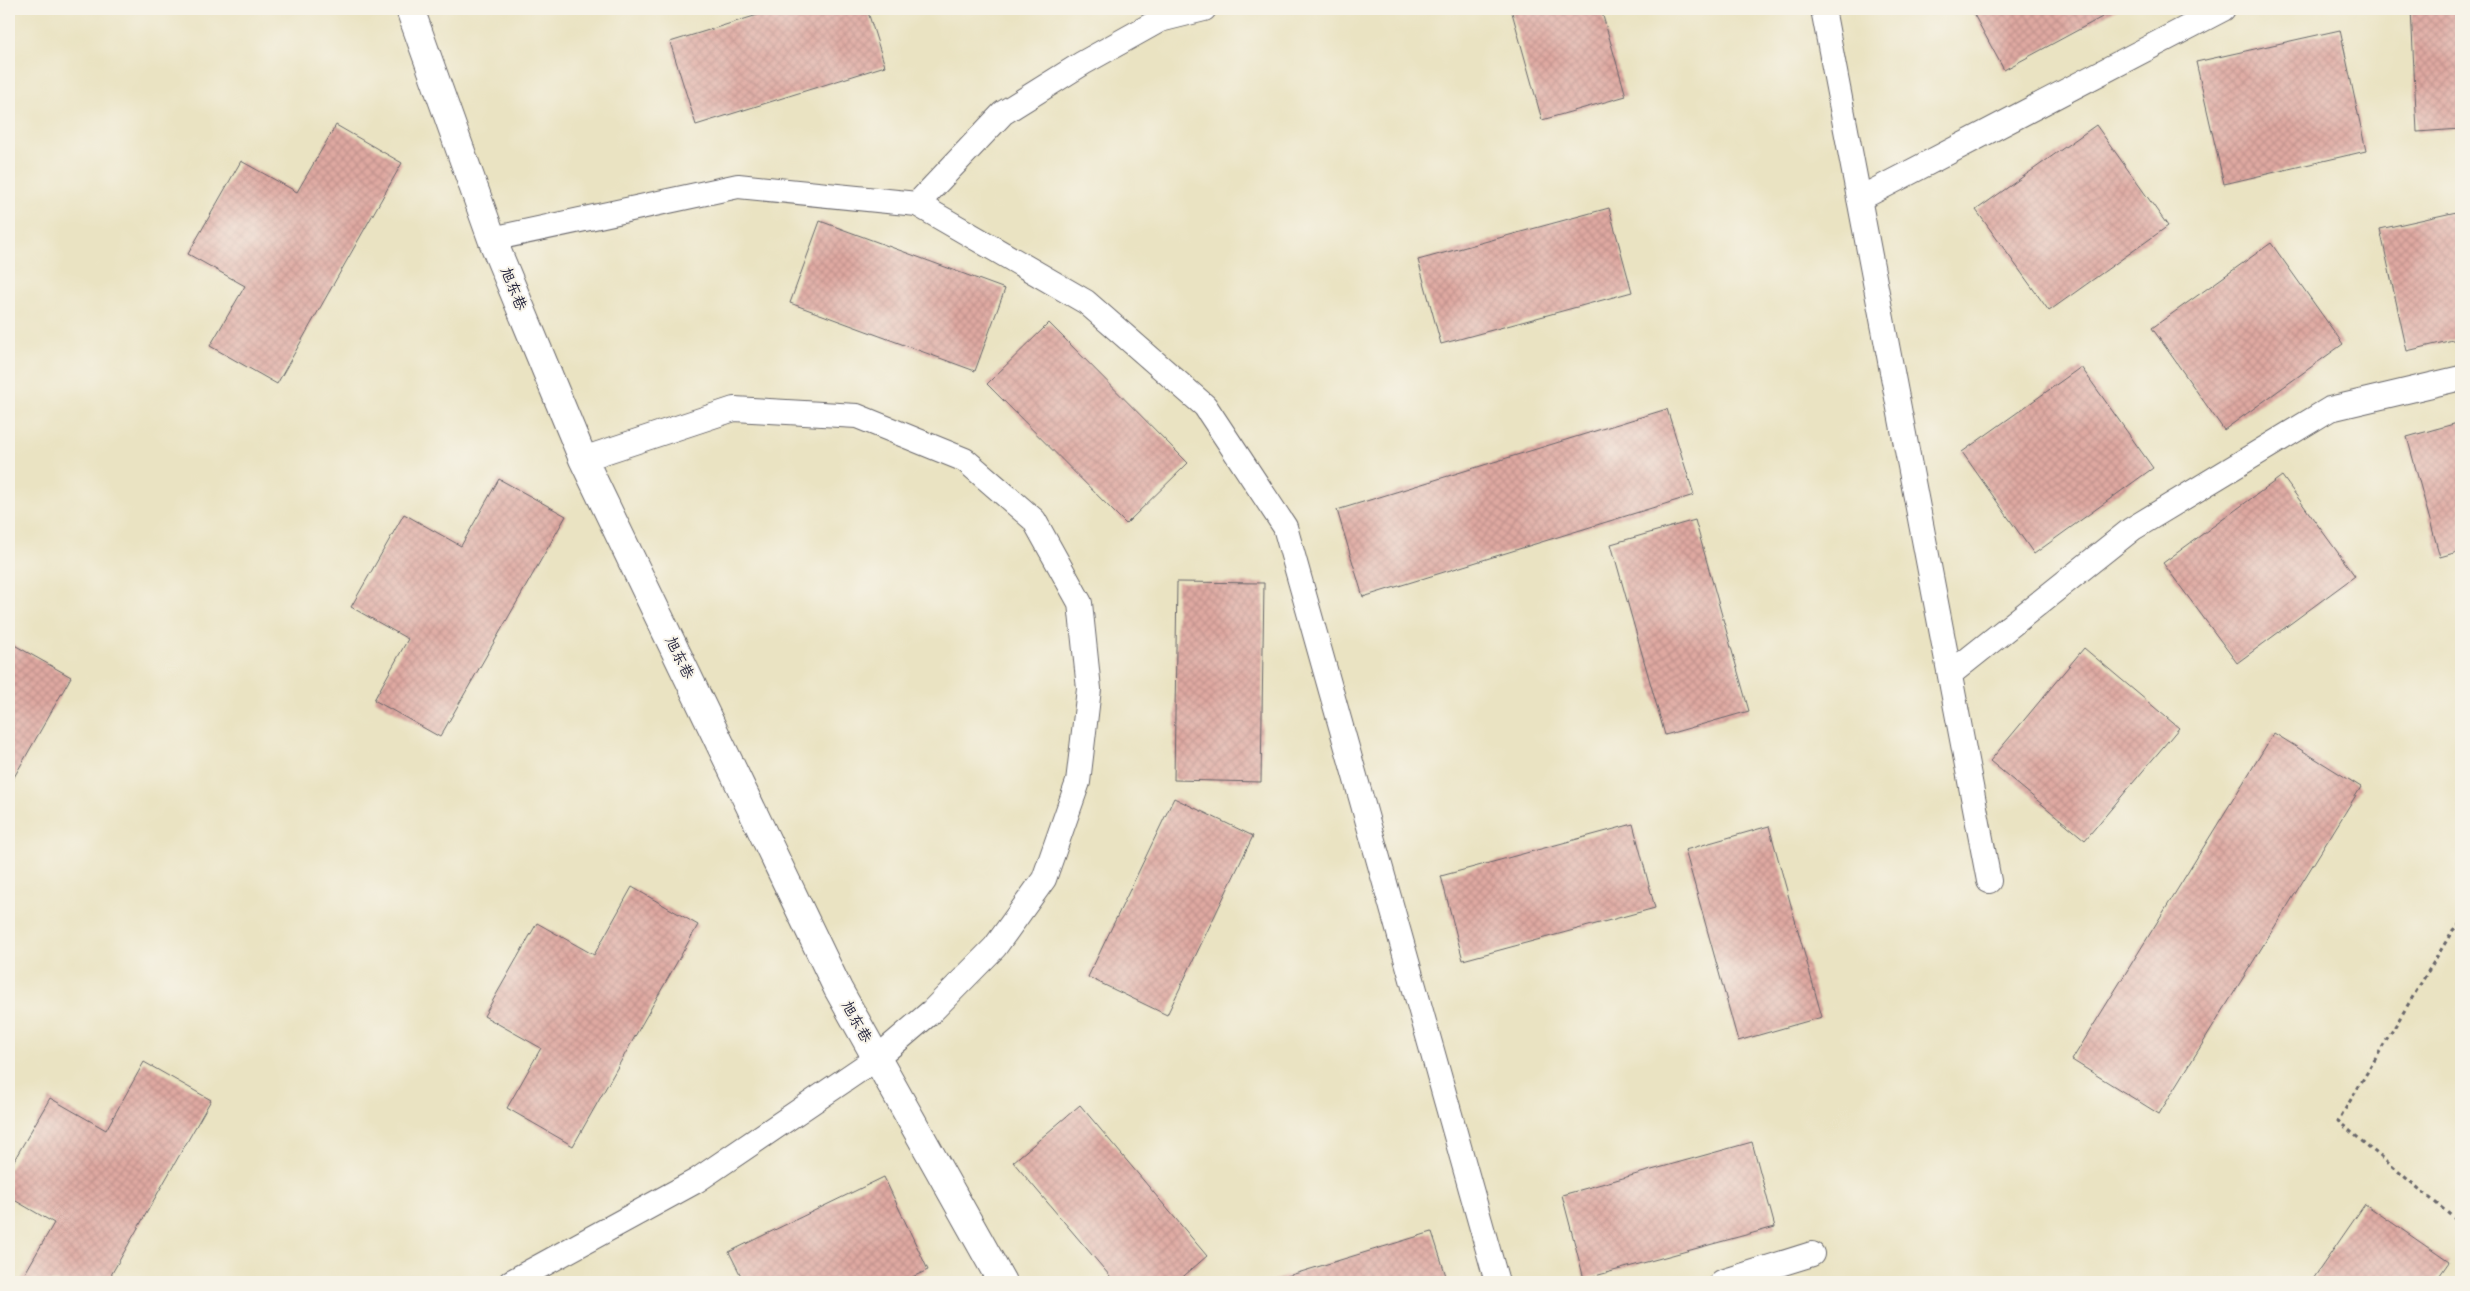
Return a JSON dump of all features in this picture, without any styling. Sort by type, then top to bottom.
[{"type":"street","name":"旭东巷","points":[[410,9],[492,239],[583,459],[838,989],[1002,1282]]},
{"type":"lane","points":[[917,204],[1004,113],[1083,62],[1160,20],[1204,9]]},
{"type":"lane","points":[[1823,9],[1989,881]]},
{"type":"lane","points":[[1860,199],[2223,9]]},
{"type":"lane","points":[[492,239],[738,186],[917,204],[1086,302],[1205,406],[1285,527],[1496,1282]]},
{"type":"lane","points":[[1950,674],[2132,529],[2330,409],[2461,378]]},
{"type":"lane","points":[[511,1282],[696,1180],[877,1058],[932,1011],[995,947],[1044,879],[1078,782],[1089,689],[1080,603],[1034,520],[965,460],[857,416],[734,410],[583,459]]},
{"type":"lane","points":[[1722,1282],[1812,1254]]},
{"type":"path","points":[[2461,923],[2453,930],[2338,1120],[2461,1224]]},
{"type":"building","points":[[777,9],[867,9],[885,66],[696,125],[670,42]]},
{"type":"building","points":[[1511,9],[1601,9],[1626,96],[1542,120]]},
{"type":"building","points":[[1971,9],[2117,9],[2004,70]]},
{"type":"building","points":[[2411,9],[2461,9],[2461,129],[2417,132]]},
{"type":"building","points":[[2340,30],[2366,151],[2224,184],[2196,62]]},
{"type":"building","points":[[336,125],[402,163],[277,384],[210,346],[245,286],[188,254],[241,161],[297,192]]},
{"type":"building","points":[[2096,125],[2168,226],[2049,311],[1976,210]]},
{"type":"building","points":[[1609,208],[1632,292],[1441,344],[1418,260]]},
{"type":"building","points":[[2461,211],[2461,338],[2407,351],[2380,229]]},
{"type":"building","points":[[820,221],[1005,289],[975,371],[790,303]]},
{"type":"building","points":[[2271,243],[2343,344],[2224,430],[2152,328]]},
{"type":"building","points":[[1049,323],[1188,463],[1126,524],[987,384]]},
{"type":"building","points":[[2081,367],[2153,468],[2034,554],[1962,452]]},
{"type":"building","points":[[1667,409],[1694,495],[1363,597],[1337,510]]},
{"type":"building","points":[[2461,422],[2461,551],[2440,557],[2407,437]]},
{"type":"building","points":[[2282,476],[2355,576],[2237,663],[2163,563]]},
{"type":"building","points":[[499,479],[566,516],[440,737],[374,700],[408,639],[351,607],[404,514],[461,546]]},
{"type":"building","points":[[1695,520],[1749,711],[1665,735],[1611,544]]},
{"type":"building","points":[[1177,582],[1264,583],[1261,782],[1174,780]]},
{"type":"building","points":[[9,642],[71,677],[9,786]]},
{"type":"building","points":[[2084,648],[2179,728],[2085,840],[1990,761]]},
{"type":"building","points":[[2274,733],[2361,787],[2159,1114],[2072,1060]]},
{"type":"building","points":[[1174,798],[1253,836],[1167,1015],[1088,977]]},
{"type":"building","points":[[1633,824],[1655,908],[1463,960],[1441,876]]},
{"type":"building","points":[[1769,826],[1822,1017],[1738,1041],[1685,850]]},
{"type":"building","points":[[632,887],[698,925],[573,1146],[507,1108],[541,1048],[484,1016],[537,923],[594,955]]},
{"type":"building","points":[[144,1062],[211,1100],[107,1282],[20,1282],[54,1223],[9,1197],[9,1169],[50,1098],[106,1130]]},
{"type":"building","points":[[1080,1105],[1207,1256],[1177,1282],[1115,1282],[1013,1162]]},
{"type":"building","points":[[1752,1142],[1775,1227],[1584,1279],[1562,1195]]},
{"type":"building","points":[[884,1177],[928,1270],[901,1282],[744,1282],[729,1252]]},
{"type":"building","points":[[2365,1204],[2449,1262],[2435,1282],[2311,1282]]},
{"type":"building","points":[[1432,1232],[1448,1282],[1268,1282]]}]
